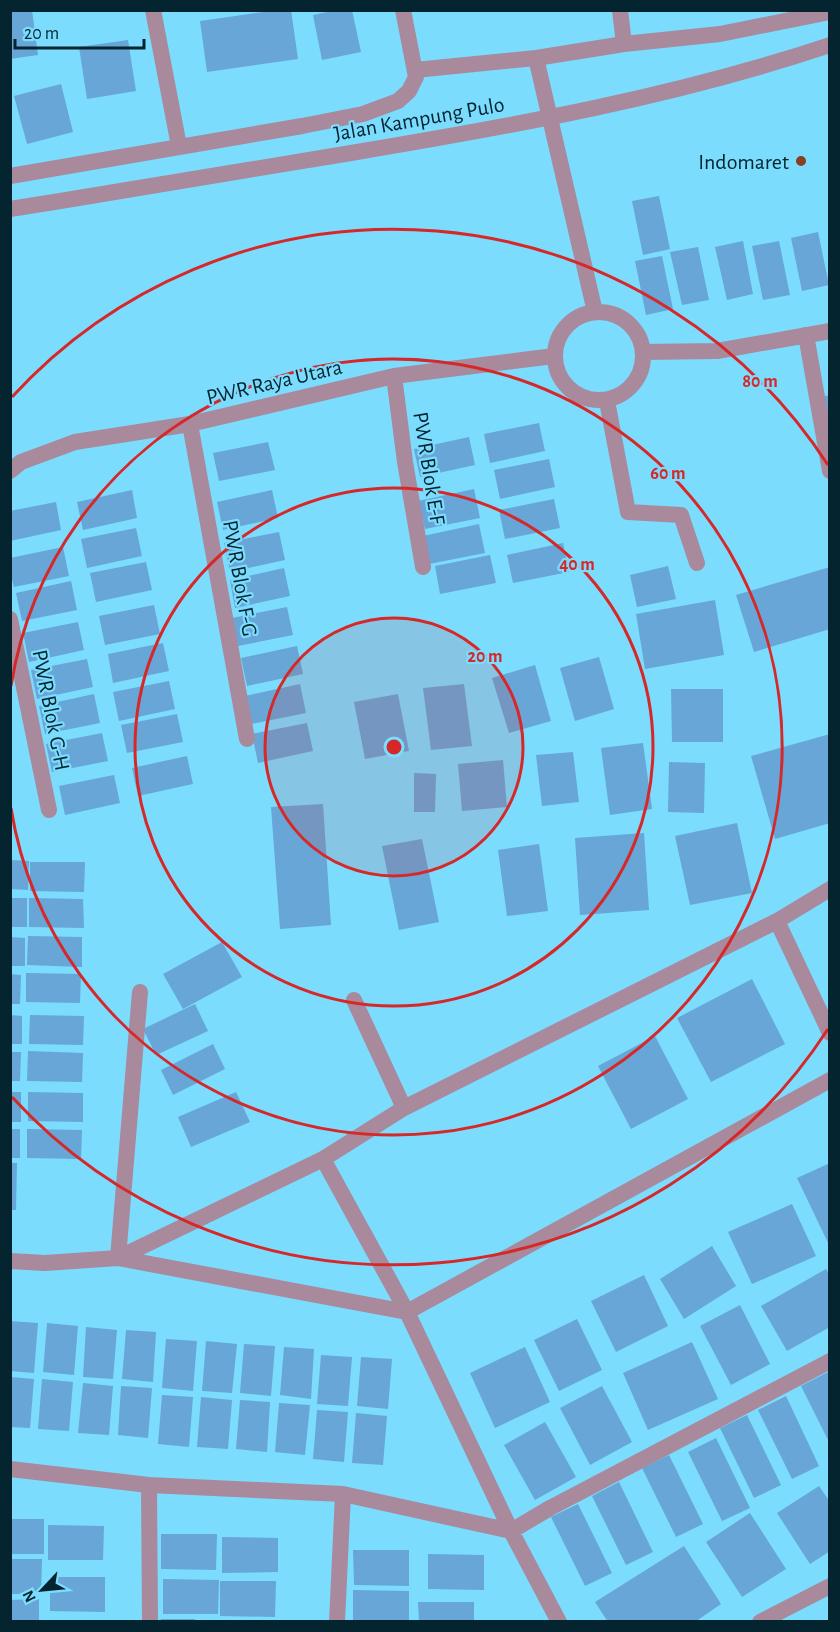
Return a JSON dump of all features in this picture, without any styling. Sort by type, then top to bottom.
[{"type":"street","points":[[153,10],[179,146]]},
{"type":"street","points":[[10,176],[302,126],[363,114],[398,101],[408,91],[416,77],[403,10]]},
{"type":"street","points":[[620,10],[624,44]]},
{"type":"street","points":[[416,70],[536,58],[624,44],[720,34],[830,12]]},
{"type":"street","name":"Jalan Kampung Pulo","points":[[10,209],[489,130],[667,92],[830,45]]},
{"type":"street","points":[[536,58],[595,312]]},
{"type":"street","points":[[595,312],[612,314],[627,322],[638,336],[643,352],[640,373],[626,391],[607,400],[585,399],[573,392],[556,370],[554,356],[558,340],[566,327],[579,317],[595,312]]},
{"type":"street","points":[[643,352],[717,351],[830,332]]},
{"type":"street","points":[[806,335],[830,471]]},
{"type":"street","name":"PWR Raya Utara","points":[[10,471],[21,462],[75,442],[190,424],[394,376],[554,356]]},
{"type":"street","name":"PWR Blok E-F","points":[[394,376],[405,462],[423,567]]},
{"type":"street","points":[[607,400],[628,512],[681,515],[697,563]]},
{"type":"street","name":"PWR Blok F-G","points":[[190,424],[247,739]]},
{"type":"street","name":"PWR Blok G-H","points":[[10,620],[49,810]]},
{"type":"street","points":[[118,1258],[323,1159],[404,1108],[777,921],[830,890]]},
{"type":"street","points":[[777,921],[830,1033]]},
{"type":"street","points":[[118,1258],[140,992]]},
{"type":"street","points":[[354,1000],[404,1108]]},
{"type":"street","points":[[10,1261],[45,1263],[118,1258],[407,1312],[830,1080]]},
{"type":"street","points":[[323,1159],[407,1312],[511,1531],[559,1622]]},
{"type":"street","points":[[10,1469],[149,1485],[343,1494],[511,1531],[550,1508],[830,1361]]},
{"type":"street","points":[[149,1485],[150,1622]]},
{"type":"street","points":[[337,1622],[343,1494]]},
{"type":"street","points":[[759,1622],[830,1586]]},
{"type":"building","points":[[10,10],[32,10],[38,55],[10,59]]},
{"type":"building","points":[[291,10],[298,59],[207,72],[200,21]]},
{"type":"building","points":[[337,10],[352,10],[361,52],[322,60],[313,15]]},
{"type":"building","points":[[128,40],[136,91],[87,99],[79,47]]},
{"type":"building","points":[[61,84],[73,132],[27,144],[14,96]]},
{"type":"building","points":[[659,196],[670,249],[643,255],[632,201]]},
{"type":"building","points":[[818,232],[829,285],[802,291],[791,238]]},
{"type":"building","points":[[743,241],[753,294],[727,300],[715,247]]},
{"type":"building","points":[[779,241],[790,295],[763,300],[752,246]]},
{"type":"building","points":[[698,247],[709,300],[682,305],[670,252]]},
{"type":"building","points":[[662,256],[673,309],[646,315],[635,261]]},
{"type":"building","points":[[830,395],[830,425],[821,397]]},
{"type":"building","points":[[539,423],[545,451],[490,463],[484,434]]},
{"type":"building","points":[[469,437],[475,465],[420,477],[414,449]]},
{"type":"building","points":[[268,442],[275,470],[219,481],[213,453]]},
{"type":"building","points":[[549,459],[555,487],[500,499],[494,470]]},
{"type":"building","points":[[474,489],[480,518],[425,529],[418,501]]},
{"type":"building","points":[[132,490],[137,518],[83,530],[77,502]]},
{"type":"building","points":[[272,490],[278,518],[223,530],[217,502]]},
{"type":"building","points":[[554,499],[560,528],[505,539],[499,510]]},
{"type":"building","points":[[56,502],[61,530],[10,541],[10,511]]},
{"type":"building","points":[[479,524],[485,553],[429,564],[423,536]]},
{"type":"building","points":[[136,528],[142,556],[87,568],[81,539]]},
{"type":"building","points":[[279,532],[285,560],[230,572],[224,543]]},
{"type":"building","points":[[563,543],[569,572],[513,583],[507,555]]},
{"type":"building","points":[[63,547],[69,576],[14,587],[10,572],[10,558]]},
{"type":"building","points":[[490,555],[496,583],[440,594],[435,566]]},
{"type":"building","points":[[146,562],[152,590],[96,602],[90,573]]},
{"type":"building","points":[[668,566],[676,599],[637,607],[630,575]]},
{"type":"building","points":[[830,567],[830,629],[754,652],[736,595]]},
{"type":"building","points":[[284,568],[290,596],[235,608],[230,580]]},
{"type":"building","points":[[71,581],[77,610],[22,621],[16,593]]},
{"type":"building","points":[[715,600],[724,655],[645,669],[636,614]]},
{"type":"building","points":[[154,605],[160,634],[105,645],[99,616]]},
{"type":"building","points":[[287,607],[293,635],[238,646],[232,618]]},
{"type":"building","points":[[78,622],[84,650],[29,662],[23,633]]},
{"type":"building","points":[[163,643],[169,671],[113,683],[108,654]]},
{"type":"building","points":[[297,646],[303,674],[247,686],[241,658]]},
{"type":"building","points":[[599,657],[614,709],[575,721],[560,668]]},
{"type":"building","points":[[87,659],[93,687],[37,699],[31,670]]},
{"type":"building","points":[[535,665],[551,721],[509,733],[492,678]]},
{"type":"building","points":[[169,681],[175,709],[119,721],[113,692]]},
{"type":"building","points":[[300,684],[306,713],[251,724],[245,696]]},
{"type":"building","points":[[464,684],[472,746],[431,750],[423,688]]},
{"type":"building","points":[[671,689],[723,689],[723,742],[672,742]]},
{"type":"building","points":[[94,694],[100,723],[45,734],[39,706]]},
{"type":"building","points":[[398,694],[409,751],[365,759],[354,702]]},
{"type":"building","points":[[177,714],[183,742],[127,753],[121,725]]},
{"type":"building","points":[[307,723],[313,751],[258,763],[252,734]]},
{"type":"building","points":[[102,733],[108,761],[52,772],[46,744]]},
{"type":"building","points":[[830,734],[830,823],[775,839],[751,756]]},
{"type":"building","points":[[643,743],[652,809],[610,815],[601,748]]},
{"type":"building","points":[[573,752],[579,802],[542,806],[536,755]]},
{"type":"building","points":[[187,756],[193,784],[138,796],[132,768]]},
{"type":"building","points":[[503,760],[507,807],[462,811],[458,764]]},
{"type":"building","points":[[669,762],[705,763],[704,813],[668,812]]},
{"type":"building","points":[[414,773],[436,774],[435,812],[414,812]]},
{"type":"building","points":[[114,775],[120,803],[65,815],[59,786]]},
{"type":"building","points":[[323,804],[331,925],[280,929],[271,807]]},
{"type":"building","points":[[737,823],[752,893],[690,905],[675,836]]},
{"type":"building","points":[[644,833],[649,910],[580,915],[575,838]]},
{"type":"building","points":[[422,839],[439,922],[399,930],[382,846]]},
{"type":"building","points":[[539,844],[548,911],[507,916],[498,850]]},
{"type":"building","points":[[10,860],[29,861],[28,890],[10,889]]},
{"type":"building","points":[[30,862],[85,862],[84,892],[30,891]]},
{"type":"building","points":[[10,898],[27,898],[27,927],[10,927]]},
{"type":"building","points":[[29,898],[83,899],[84,928],[29,927]]},
{"type":"building","points":[[28,936],[82,937],[82,967],[27,965]]},
{"type":"building","points":[[10,937],[25,938],[25,966],[10,966]]},
{"type":"building","points":[[222,942],[242,977],[183,1009],[163,974]]},
{"type":"building","points":[[26,973],[81,974],[80,1003],[26,1002]]},
{"type":"building","points":[[10,974],[21,975],[20,1004],[10,1004]]},
{"type":"building","points":[[752,979],[785,1044],[711,1082],[677,1018]]},
{"type":"building","points":[[195,1004],[208,1031],[156,1055],[143,1029]]},
{"type":"building","points":[[10,1015],[22,1016],[22,1044],[10,1044]]},
{"type":"building","points":[[30,1015],[84,1016],[83,1045],[29,1044]]},
{"type":"building","points":[[655,1036],[688,1099],[631,1129],[598,1066]]},
{"type":"building","points":[[213,1044],[225,1069],[173,1095],[161,1070]]},
{"type":"building","points":[[28,1051],[83,1053],[82,1082],[27,1081]]},
{"type":"building","points":[[10,1052],[21,1052],[20,1081],[10,1081]]},
{"type":"building","points":[[10,1092],[21,1092],[21,1122],[10,1122]]},
{"type":"building","points":[[28,1092],[83,1093],[83,1122],[28,1121]]},
{"type":"building","points":[[236,1092],[250,1122],[191,1147],[178,1117]]},
{"type":"building","points":[[10,1129],[20,1129],[20,1158],[10,1158]]},
{"type":"building","points":[[27,1129],[82,1130],[81,1159],[27,1158]]},
{"type":"building","points":[[10,1163],[17,1163],[16,1210],[10,1210]]},
{"type":"building","points":[[830,1163],[830,1247],[797,1178]]},
{"type":"building","points":[[792,1204],[816,1256],[752,1284],[728,1232]]},
{"type":"building","points":[[712,1246],[736,1286],[684,1319],[660,1279]]},
{"type":"building","points":[[826,1269],[830,1275],[830,1327],[787,1351],[761,1306]]},
{"type":"building","points":[[644,1275],[668,1326],[616,1352],[591,1301]]},
{"type":"building","points":[[740,1305],[770,1364],[731,1385],[700,1326]]},
{"type":"building","points":[[577,1319],[602,1370],[559,1391],[534,1340]]},
{"type":"building","points":[[10,1321],[38,1323],[34,1373],[10,1371]]},
{"type":"building","points":[[47,1323],[78,1326],[74,1375],[43,1372]]},
{"type":"building","points":[[86,1327],[117,1330],[113,1379],[83,1377]]},
{"type":"building","points":[[126,1330],[156,1332],[153,1382],[122,1379]]},
{"type":"building","points":[[166,1339],[197,1341],[193,1391],[162,1388]]},
{"type":"building","points":[[206,1341],[237,1344],[232,1393],[202,1391]]},
{"type":"building","points":[[692,1342],[718,1399],[648,1430],[623,1373]]},
{"type":"building","points":[[244,1344],[275,1346],[271,1396],[240,1393]]},
{"type":"building","points":[[284,1347],[314,1349],[311,1399],[280,1395]]},
{"type":"building","points":[[525,1347],[550,1402],[495,1428],[470,1373]]},
{"type":"building","points":[[321,1355],[352,1357],[348,1406],[317,1404]]},
{"type":"building","points":[[361,1357],[392,1359],[388,1409],[357,1406]]},
{"type":"building","points":[[828,1372],[830,1376],[830,1444],[801,1386]]},
{"type":"building","points":[[10,1377],[34,1379],[30,1428],[10,1427]]},
{"type":"building","points":[[42,1379],[73,1382],[69,1431],[38,1429]]},
{"type":"building","points":[[83,1383],[113,1386],[109,1435],[78,1433]]},
{"type":"building","points":[[121,1386],[152,1388],[148,1438],[118,1435]]},
{"type":"building","points":[[602,1386],[632,1442],[590,1465],[560,1408]]},
{"type":"building","points":[[162,1395],[193,1397],[189,1447],[158,1444]]},
{"type":"building","points":[[786,1396],[819,1466],[792,1479],[758,1410]]},
{"type":"building","points":[[201,1397],[232,1400],[228,1449],[197,1447]]},
{"type":"building","points":[[240,1400],[270,1402],[267,1452],[236,1449]]},
{"type":"building","points":[[279,1403],[310,1405],[305,1455],[275,1452]]},
{"type":"building","points":[[317,1410],[348,1412],[344,1462],[313,1459]]},
{"type":"building","points":[[356,1413],[387,1416],[383,1465],[352,1463]]},
{"type":"building","points":[[747,1415],[781,1485],[754,1498],[720,1428]]},
{"type":"building","points":[[545,1422],[576,1477],[535,1500],[504,1445]]},
{"type":"building","points":[[716,1438],[750,1508],[722,1521],[688,1452]]},
{"type":"building","points":[[669,1455],[703,1524],[676,1537],[642,1468]]},
{"type":"building","points":[[619,1482],[653,1552],[626,1565],[592,1496]]},
{"type":"building","points":[[819,1486],[830,1502],[830,1551],[810,1564],[777,1513]]},
{"type":"building","points":[[578,1504],[612,1573],[585,1586],[551,1517]]},
{"type":"building","points":[[750,1513],[786,1569],[742,1597],[706,1542]]},
{"type":"building","points":[[10,1519],[44,1519],[44,1554],[10,1554]]},
{"type":"building","points":[[48,1525],[104,1526],[103,1560],[48,1560]]},
{"type":"building","points":[[161,1534],[217,1534],[216,1570],[161,1569]]},
{"type":"building","points":[[222,1537],[278,1538],[278,1572],[222,1573]]},
{"type":"building","points":[[684,1546],[721,1604],[695,1622],[608,1622],[595,1602]]},
{"type":"building","points":[[353,1550],[409,1550],[409,1586],[354,1585]]},
{"type":"building","points":[[428,1554],[484,1555],[484,1590],[428,1589]]},
{"type":"building","points":[[10,1559],[42,1559],[41,1594],[10,1594]]},
{"type":"building","points":[[50,1577],[105,1577],[105,1612],[50,1611]]},
{"type":"building","points":[[163,1579],[219,1580],[218,1614],[163,1614]]},
{"type":"building","points":[[220,1581],[276,1581],[275,1617],[220,1616]]},
{"type":"building","points":[[353,1590],[409,1591],[409,1622],[353,1622]]},
{"type":"building","points":[[39,1599],[39,1622],[10,1622],[10,1600]]},
{"type":"building","points":[[418,1602],[474,1602],[474,1622],[419,1622]]},
{"type":"building","points":[[161,1619],[195,1619],[195,1622],[161,1622]]},
{"type":"place","name":"Indomaret","points":[[801,161]]}]
